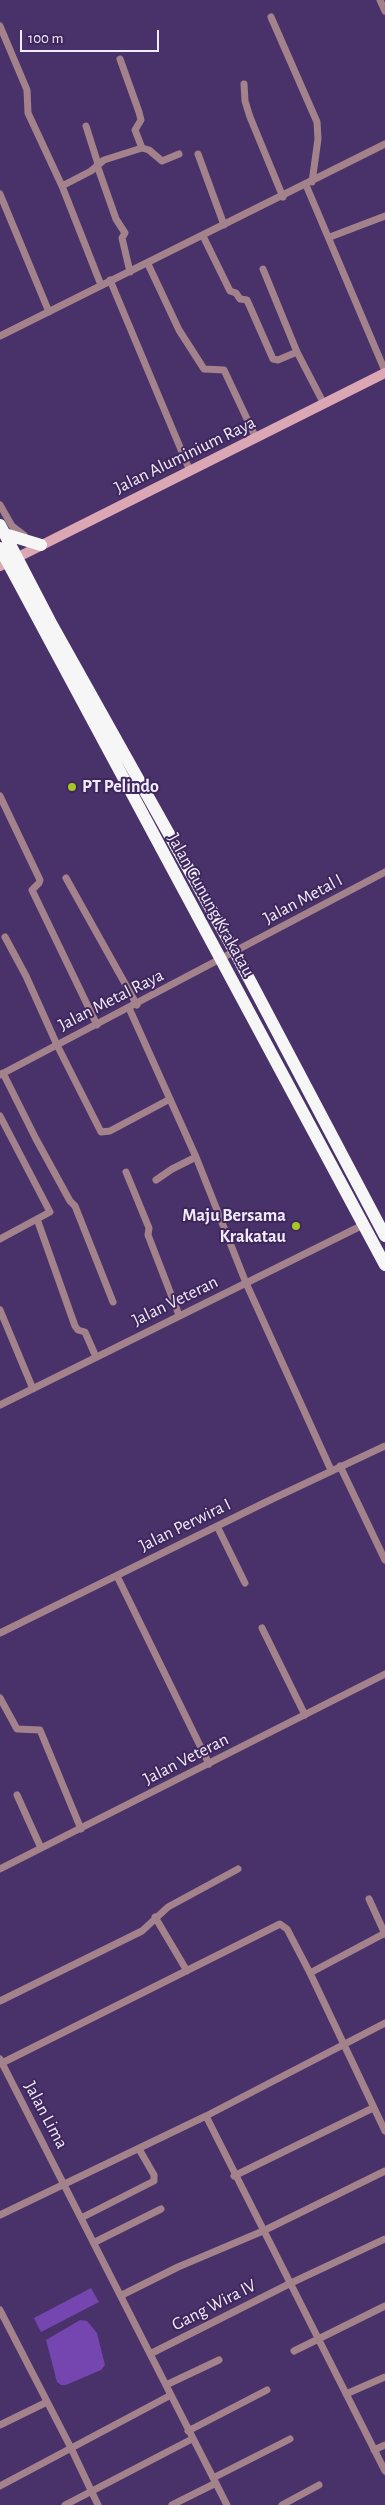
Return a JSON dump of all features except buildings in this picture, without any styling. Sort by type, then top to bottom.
[{"type":"highway","points":[[3,530],[41,545]]},
{"type":"highway","points":[[3,530],[8,562]]},
{"type":"highway","points":[[0,548],[8,562]]},
{"type":"highway","name":"Jalan Gunung Krakatau","points":[[8,562],[52,625],[235,952],[385,1236]]},
{"type":"highway","name":"Jalan Gunung Krakatau","points":[[8,562],[220,960],[385,1264]]},
{"type":"street","points":[[380,0],[385,11]]},
{"type":"street","points":[[271,17],[316,122],[318,139],[309,184],[385,372]]},
{"type":"street","points":[[0,26],[26,90],[28,113],[62,186],[101,285]]},
{"type":"street","points":[[120,59],[141,120],[135,130],[142,148]]},
{"type":"street","points":[[244,84],[245,101],[250,117],[283,197]]},
{"type":"street","points":[[86,126],[116,218],[125,233],[122,238],[130,272]]},
{"type":"street","points":[[1,334],[49,312],[110,280],[148,264],[385,144]]},
{"type":"street","points":[[62,186],[83,176],[98,164],[142,148],[149,150],[162,161],[179,154]]},
{"type":"street","points":[[198,154],[224,225]]},
{"type":"street","points":[[0,194],[49,312]]},
{"type":"street","points":[[330,237],[385,216]]},
{"type":"street","points":[[203,236],[228,289],[236,293],[240,300],[247,300],[273,359],[278,360],[297,352]]},
{"type":"street","points":[[148,264],[180,330],[204,369],[224,370],[256,438]]},
{"type":"street","points":[[263,269],[297,352],[324,404]]},
{"type":"street","points":[[110,280],[190,471]]},
{"type":"street","name":"Jalan Aluminium Raya","points":[[8,562],[385,372]]},
{"type":"street","points":[[0,505],[17,531],[39,539],[54,539]]},
{"type":"street","points":[[0,796],[40,880],[40,883],[32,887],[32,890],[97,1025]]},
{"type":"street","name":"Jalan Metal I","points":[[235,952],[385,872]]},
{"type":"street","points":[[66,878],[137,1005]]},
{"type":"street","points":[[5,937],[26,976],[57,1045],[102,1132],[110,1131],[170,1099]]},
{"type":"street","name":"Jalan Metal Raya","points":[[2,1074],[235,952]]},
{"type":"street","points":[[129,1008],[196,1157],[246,1283],[331,1470]]},
{"type":"street","points":[[2,1074],[70,1201],[75,1206],[113,1302]]},
{"type":"street","points":[[0,1116],[50,1212],[0,1239]]},
{"type":"street","points":[[156,1180],[172,1169],[196,1157]]},
{"type":"street","points":[[126,1172],[149,1228],[148,1235],[179,1315]]},
{"type":"street","points":[[37,1219],[76,1326],[78,1330],[85,1332],[96,1357]]},
{"type":"street","name":"Jalan Veteran","points":[[0,1405],[363,1225]]},
{"type":"street","points":[[0,1310],[33,1389]]},
{"type":"street","name":"Jalan Perwira I","points":[[0,1633],[331,1470],[385,1446]]},
{"type":"street","points":[[340,1466],[385,1560]]},
{"type":"street","points":[[216,1526],[245,1583]]},
{"type":"street","points":[[117,1576],[209,1764]]},
{"type":"street","points":[[262,1628],[305,1715]]},
{"type":"street","name":"Jalan Veteran","points":[[0,1869],[385,1674]]},
{"type":"street","points":[[0,1698],[17,1729],[40,1730],[81,1829]]},
{"type":"street","points":[[18,1795],[42,1848]]},
{"type":"street","points":[[0,2001],[142,1931],[168,1907],[238,1869]]},
{"type":"street","points":[[310,1973],[385,1933],[369,1899]]},
{"type":"street","points":[[155,1918],[186,1971]]},
{"type":"street","points":[[1,2061],[280,1924],[287,1929],[310,1973],[385,2131]]},
{"type":"street","points":[[0,2216],[206,2116],[385,2023]]},
{"type":"street","name":"Jalan Lima","points":[[1,2061],[66,2184],[192,2439],[228,2505]]},
{"type":"street","points":[[234,2176],[373,2108]]},
{"type":"street","points":[[206,2116],[234,2176],[291,2283],[385,2471]]},
{"type":"street","points":[[82,2217],[153,2182],[154,2176],[140,2149]]},
{"type":"street","points":[[122,2295],[171,2271],[263,2231],[385,2171]]},
{"type":"street","points":[[95,2242],[162,2209]]},
{"type":"street","name":"Gang Wira IV","points":[[150,2354],[291,2283],[385,2239]]},
{"type":"street","points":[[294,2351],[385,2306]]},
{"type":"street","points":[[0,2310],[48,2402],[98,2505]]},
{"type":"street","points":[[166,2385],[219,2360]]},
{"type":"street","points":[[346,2394],[385,2377]]},
{"type":"street","points":[[188,2431],[267,2390]]},
{"type":"street","points":[[0,2486],[171,2395]]},
{"type":"street","points":[[0,2425],[48,2402]]},
{"type":"street","points":[[65,2505],[192,2439]]},
{"type":"street","points":[[172,2505],[290,2439]]},
{"type":"street","points":[[374,2450],[384,2447]]},
{"type":"street","points":[[282,2505],[319,2485]]},
{"type":"shaded area","points":[[91,2288],[99,2302],[41,2332],[34,2318]]},
{"type":"shaded area","points":[[80,2320],[87,2321],[97,2333],[105,2365],[101,2370],[66,2385],[61,2385],[57,2382],[46,2340]]},
{"type":"place","name":"PT Pelindo","points":[[72,787]]},
{"type":"place","name":"Maju Bersama Krakatau","points":[[296,1226]]}]
